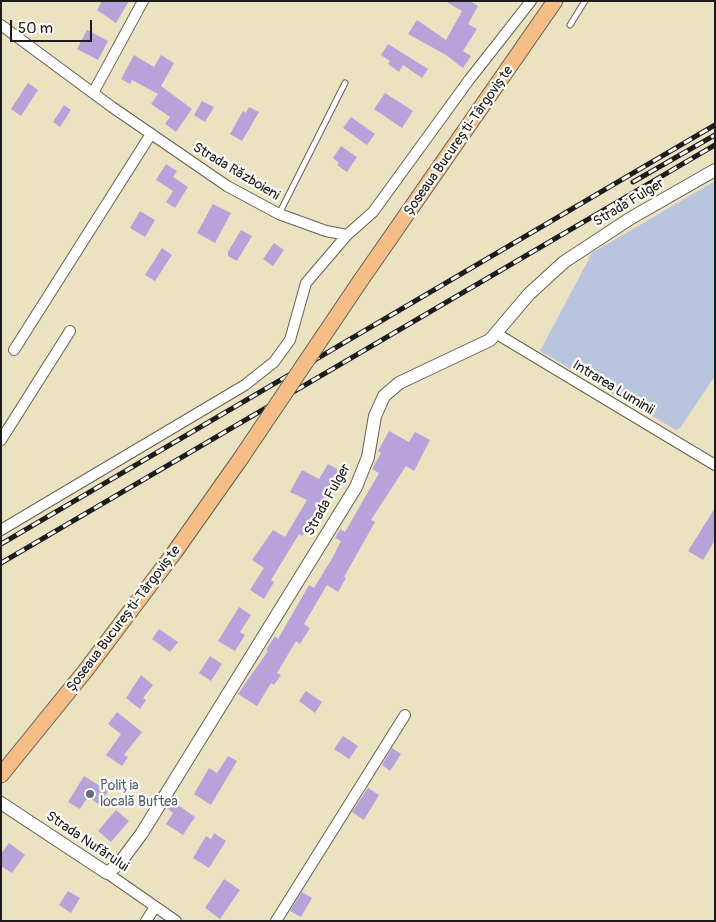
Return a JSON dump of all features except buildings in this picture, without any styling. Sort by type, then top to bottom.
[{"type":"main road","name":"Șoseaua București-Târgoviște","points":[[1,775],[86,670],[174,553],[555,1]]},
{"type":"street","points":[[93,93],[143,1]]},
{"type":"street","points":[[1,530],[245,385],[263,372],[284,350],[290,340],[306,283],[347,235],[374,212],[469,80],[531,1]]},
{"type":"street","name":"Strada Războieni","points":[[1,25],[93,93],[227,186],[280,214],[326,231],[347,235]]},
{"type":"street","points":[[14,350],[151,134]]},
{"type":"street","name":"Strada Fulger","points":[[107,873],[127,854],[142,833],[338,519],[356,486],[368,456],[374,416],[384,396],[399,383],[482,345],[497,334],[529,294],[564,262],[631,218],[715,170]]},
{"type":"street","points":[[1,440],[70,331]]},
{"type":"street","name":"Intrarea Luminii","points":[[497,334],[715,465]]},
{"type":"street","points":[[276,921],[405,715]]},
{"type":"street","name":"Strada Nufărului","points":[[1,803],[176,921]]},
{"type":"street","points":[[146,921],[155,907]]},
{"type":"lane","points":[[570,25],[585,1]]},
{"type":"lane","points":[[280,214],[345,83]]},
{"type":"shaded area","points":[[715,181],[715,376],[680,428],[676,430],[540,351],[592,253]]},
{"type":"railway","points":[[1,544],[715,125]]},
{"type":"railway","points":[[633,182],[715,135]]},
{"type":"railway","points":[[1,563],[715,145]]},
{"type":"place","name":"Poliția locală Buftea","points":[[90,794]]}]
